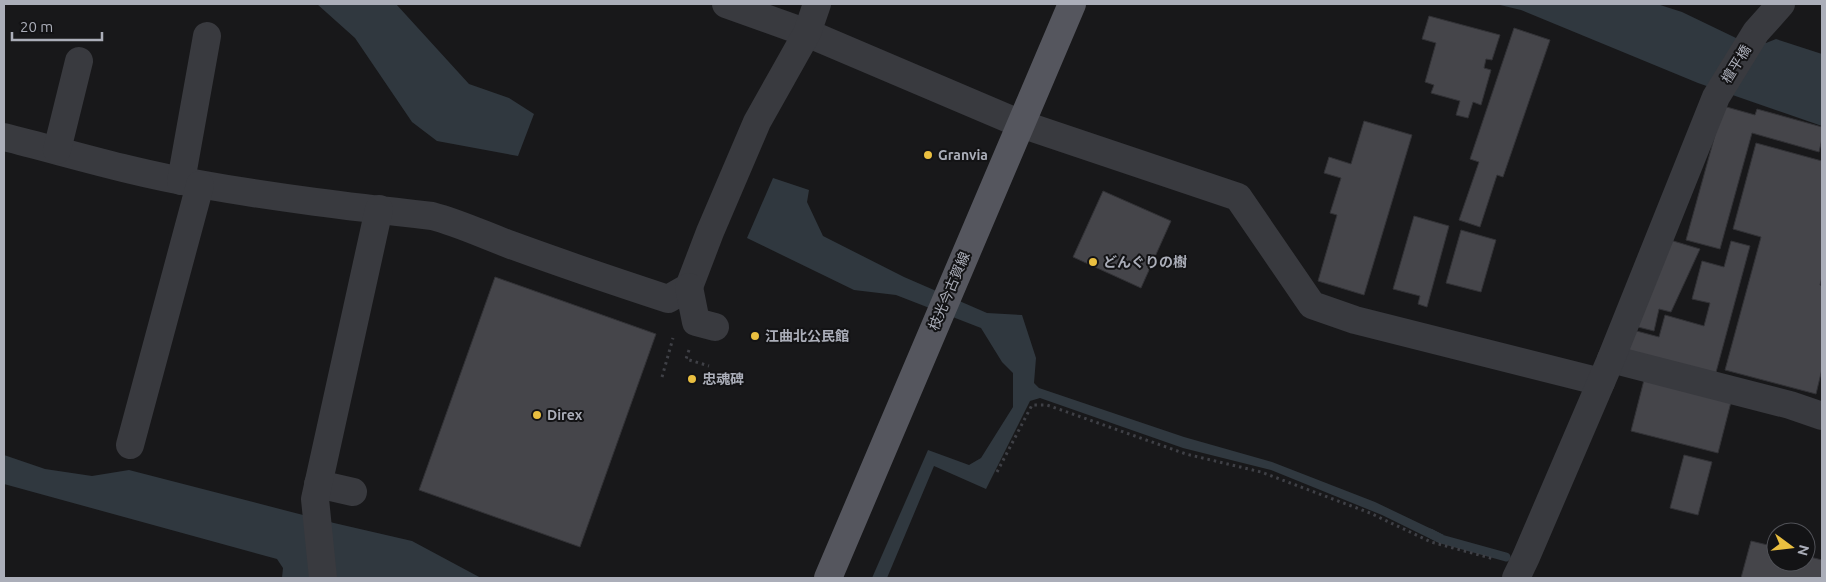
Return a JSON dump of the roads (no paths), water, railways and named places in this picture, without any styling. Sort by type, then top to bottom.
[{"type":"main road","name":"枝光今古賀線","points":[[828,578],[1072,4]]},
{"type":"street","points":[[726,4],[807,33],[1021,124],[1238,197],[1312,305],[1355,320],[1790,405],[1822,416]]},
{"type":"street","points":[[715,327],[696,322],[690,287],[710,232],[757,122],[807,33],[817,4]]},
{"type":"street","name":"檀平橋","points":[[1518,572],[1606,370],[1716,97],[1756,32],[1781,4]]},
{"type":"street","points":[[130,445],[190,183],[207,36]]},
{"type":"street","points":[[57,150],[80,61]]},
{"type":"street","points":[[4,137],[190,183],[432,216],[448,220],[584,272],[668,299],[690,287]]},
{"type":"street","points":[[322,572],[317,491],[379,210]]},
{"type":"street","points":[[317,491],[353,492]]},
{"type":"waterway","points":[[1430,533],[1441,539],[1506,557]]},
{"type":"place","name":"Granvia","points":[[928,155]]},
{"type":"place","name":"どんぐりの樹","points":[[1093,262]]},
{"type":"place","name":"江曲北公民館","points":[[755,336]]},
{"type":"place","name":"忠魂碑","points":[[692,379]]},
{"type":"place","name":"Direx","points":[[537,415]]}]
